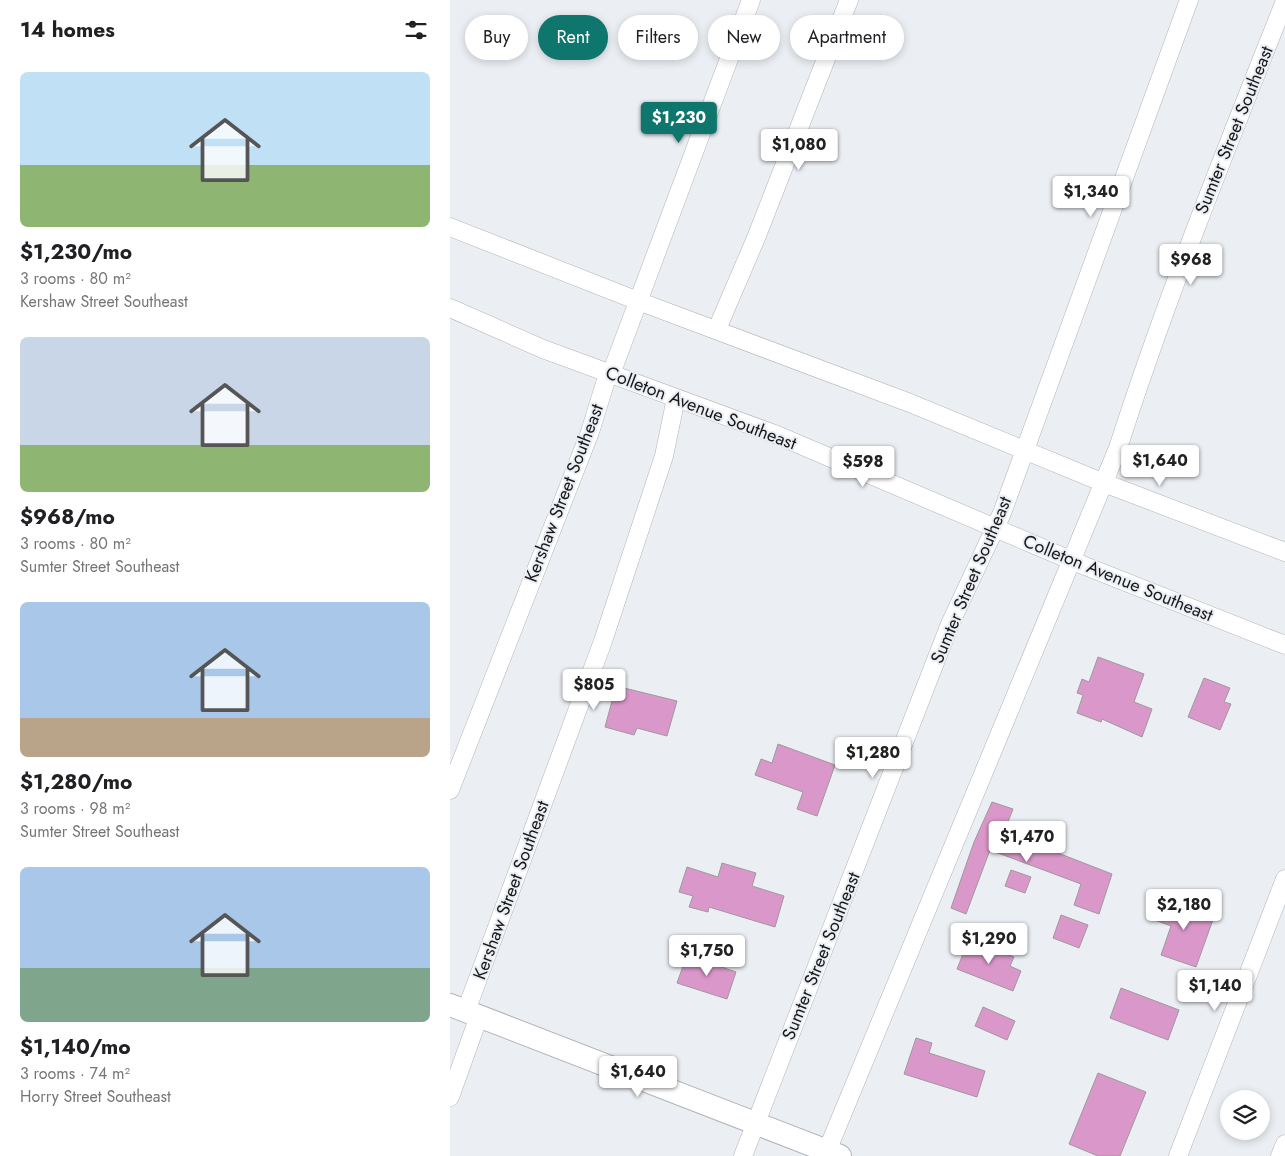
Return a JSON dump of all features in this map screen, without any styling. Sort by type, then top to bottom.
[{"type":"street","name":"Kershaw Street Southeast","points":[[450,790],[590,432],[606,380],[611,374],[751,0]]},
{"type":"street","points":[[717,329],[756,238],[849,0]]},
{"type":"street","name":"Sumter Street Southeast","points":[[743,1156],[950,624],[995,528],[1189,0]]},
{"type":"street","name":"Sumter Street Southeast","points":[[834,1153],[1070,560],[1104,483],[1202,210],[1285,1]]},
{"type":"street","points":[[450,227],[638,301],[717,329],[1025,449],[1104,483],[1285,552]]},
{"type":"street","name":"Colleton Avenue Southeast","points":[[450,308],[543,349],[776,435],[1070,560],[1285,645]]},
{"type":"street","name":"Kershaw Street Southeast","points":[[450,1097],[465,1011],[603,641],[664,456],[676,398]]},
{"type":"street","points":[[1178,1156],[1285,879]]},
{"type":"street","points":[[465,1011],[834,1153]]},
{"type":"street","points":[[1280,1156],[1285,1144]]},
{"type":"building","points":[[1098,657],[1144,674],[1134,702],[1152,709],[1142,737],[1102,719],[1101,722],[1077,713],[1083,695],[1077,693],[1082,679],[1089,682]]},
{"type":"building","points":[[1204,678],[1230,688],[1224,702],[1231,704],[1220,730],[1188,717]]},
{"type":"building","points":[[616,686],[677,701],[667,736],[637,728],[634,735],[605,727]]},
{"type":"building","points":[[778,744],[835,765],[817,816],[797,809],[803,792],[755,775],[761,759],[772,763]]},
{"type":"building","points":[[992,802],[1013,809],[1004,832],[1112,874],[1099,914],[1074,905],[1081,884],[990,850],[966,914],[951,908],[974,842]]},
{"type":"building","points":[[722,863],[756,873],[752,886],[784,896],[775,927],[709,907],[708,912],[689,907],[693,896],[679,892],[687,867],[718,877]]},
{"type":"building","points":[[1011,870],[1031,877],[1025,893],[1005,886]]},
{"type":"building","points":[[1178,901],[1215,914],[1196,967],[1161,955],[1171,926],[1152,919],[1157,903],[1175,909]]},
{"type":"building","points":[[1061,915],[1088,925],[1079,948],[1053,938]]},
{"type":"building","points":[[969,939],[1014,957],[1010,966],[1021,971],[1013,991],[957,969]]},
{"type":"building","points":[[687,955],[736,972],[727,999],[677,983]]},
{"type":"building","points":[[1121,988],[1179,1010],[1168,1040],[1110,1018]]},
{"type":"building","points":[[983,1007],[1015,1021],[1007,1040],[975,1026]]},
{"type":"building","points":[[916,1038],[932,1043],[929,1053],[985,1071],[977,1097],[904,1074]]},
{"type":"building","points":[[1098,1073],[1146,1092],[1120,1156],[1098,1156],[1069,1144]]}]
